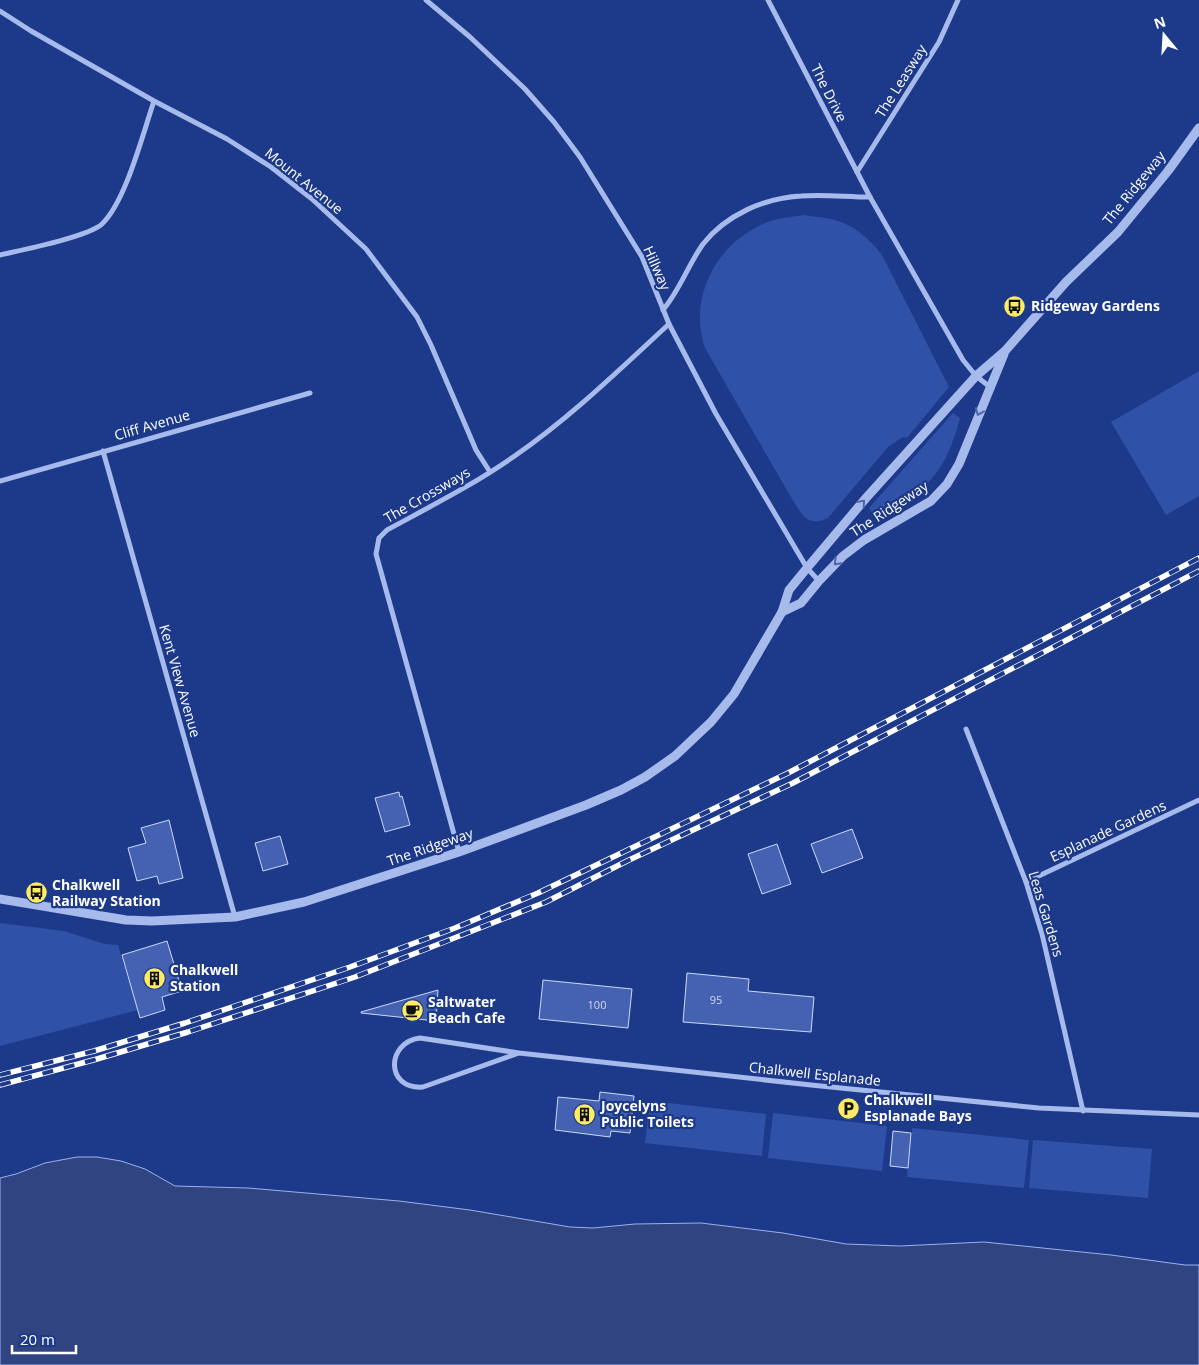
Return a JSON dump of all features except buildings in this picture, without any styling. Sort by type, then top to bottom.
[{"type":"street","name":"Hillway","points":[[426,0],[470,37],[525,89],[554,122],[580,157],[642,257],[669,324],[716,414],[806,568],[819,581]]},
{"type":"street","name":"The Drive","points":[[768,0],[870,197]]},
{"type":"street","name":"The Leasway","points":[[857,172],[939,42],[958,0]]},
{"type":"street","name":"Mount Avenue","points":[[0,11],[31,31],[271,166],[312,199],[366,248],[417,318],[431,345],[476,450],[490,472]]},
{"type":"street","points":[[0,255],[84,233],[101,224],[111,212],[123,191],[154,101]]},
{"type":"street","name":"The Ridgeway","points":[[0,899],[126,920],[152,921],[235,917],[304,902],[459,852],[621,790],[645,777],[675,756],[711,722],[734,694],[782,612],[789,590],[806,568],[976,376],[1005,351],[1066,282],[1118,232],[1168,171],[1199,128]]},
{"type":"street","points":[[663,310],[672,299],[703,245],[719,228],[754,206],[771,200],[800,196],[870,197],[963,360],[976,376],[990,387]]},
{"type":"street","name":"The Crossways","points":[[459,852],[376,554],[378,538],[387,530],[453,494],[516,455],[605,383],[669,324]]},
{"type":"street","name":"The Ridgeway","points":[[782,612],[801,603],[819,581],[844,556],[864,540],[931,501],[947,484],[959,464],[1005,351]]},
{"type":"street","name":"Cliff Avenue","points":[[0,481],[310,393]]},
{"type":"street","name":"Kent View Avenue","points":[[103,451],[235,917]]},
{"type":"street","name":"Leas Gardens","points":[[966,729],[1026,882],[1042,934],[1083,1111]]},
{"type":"street","name":"Esplanade Gardens","points":[[1026,882],[1199,800]]},
{"type":"street","name":"Chalkwell Esplanade","points":[[519,1053],[416,1087],[400,1080],[395,1071],[394,1062],[396,1053],[405,1043],[413,1038],[420,1038],[519,1053],[811,1085],[1083,1111],[1199,1116]]},
{"type":"shaded area","points":[[804,215],[831,219],[846,224],[860,232],[877,249],[882,255],[949,387],[907,438],[903,437],[888,447],[828,518],[821,521],[806,518],[792,499],[705,348],[700,311],[703,293],[710,276],[719,260],[731,245],[746,233],[763,224],[778,219]]},
{"type":"shaded area","points":[[1199,371],[1199,496],[1166,515],[1111,422]]},
{"type":"shaded area","points":[[953,413],[960,418],[955,436],[940,467],[931,479],[920,490],[906,499],[872,513],[869,508]]},
{"type":"shaded area","points":[[0,923],[64,931],[105,944],[118,945],[138,1010],[0,1046]]},
{"type":"shaded area","points":[[650,1101],[766,1114],[762,1156],[645,1143]]},
{"type":"shaded area","points":[[773,1113],[887,1126],[882,1171],[768,1158]]},
{"type":"shaded area","points":[[912,1128],[1029,1140],[1024,1188],[907,1177]]},
{"type":"shaded area","points":[[1033,1140],[1152,1149],[1148,1198],[1029,1188]]},
{"type":"shaded area","points":[[77,1157],[97,1157],[121,1161],[145,1169],[175,1186],[248,1188],[399,1201],[470,1210],[570,1227],[593,1228],[635,1224],[701,1223],[783,1233],[846,1244],[900,1246],[984,1242],[1199,1265],[1199,1365],[0,1365],[0,1178],[45,1163]]},
{"type":"railway","points":[[0,1075],[94,1051],[185,1023],[350,967],[455,928],[538,893],[788,773],[1199,558]]},
{"type":"railway","points":[[0,1085],[188,1032],[355,977],[546,902],[627,861],[793,783],[1199,571]]},
{"type":"place","name":"Ridgeway Gardens","points":[[1015,306]]},
{"type":"place","name":"Chalkwell Railway Station","points":[[36,893]]},
{"type":"place","name":"Chalkwell Station","points":[[154,978]]},
{"type":"place","name":"Saltwater Beach Cafe","points":[[412,1010]]},
{"type":"place","name":"Chalkwell Esplanade Bays","points":[[848,1108]]},
{"type":"place","name":"Joycelyns Public Toilets","points":[[585,1114]]}]
